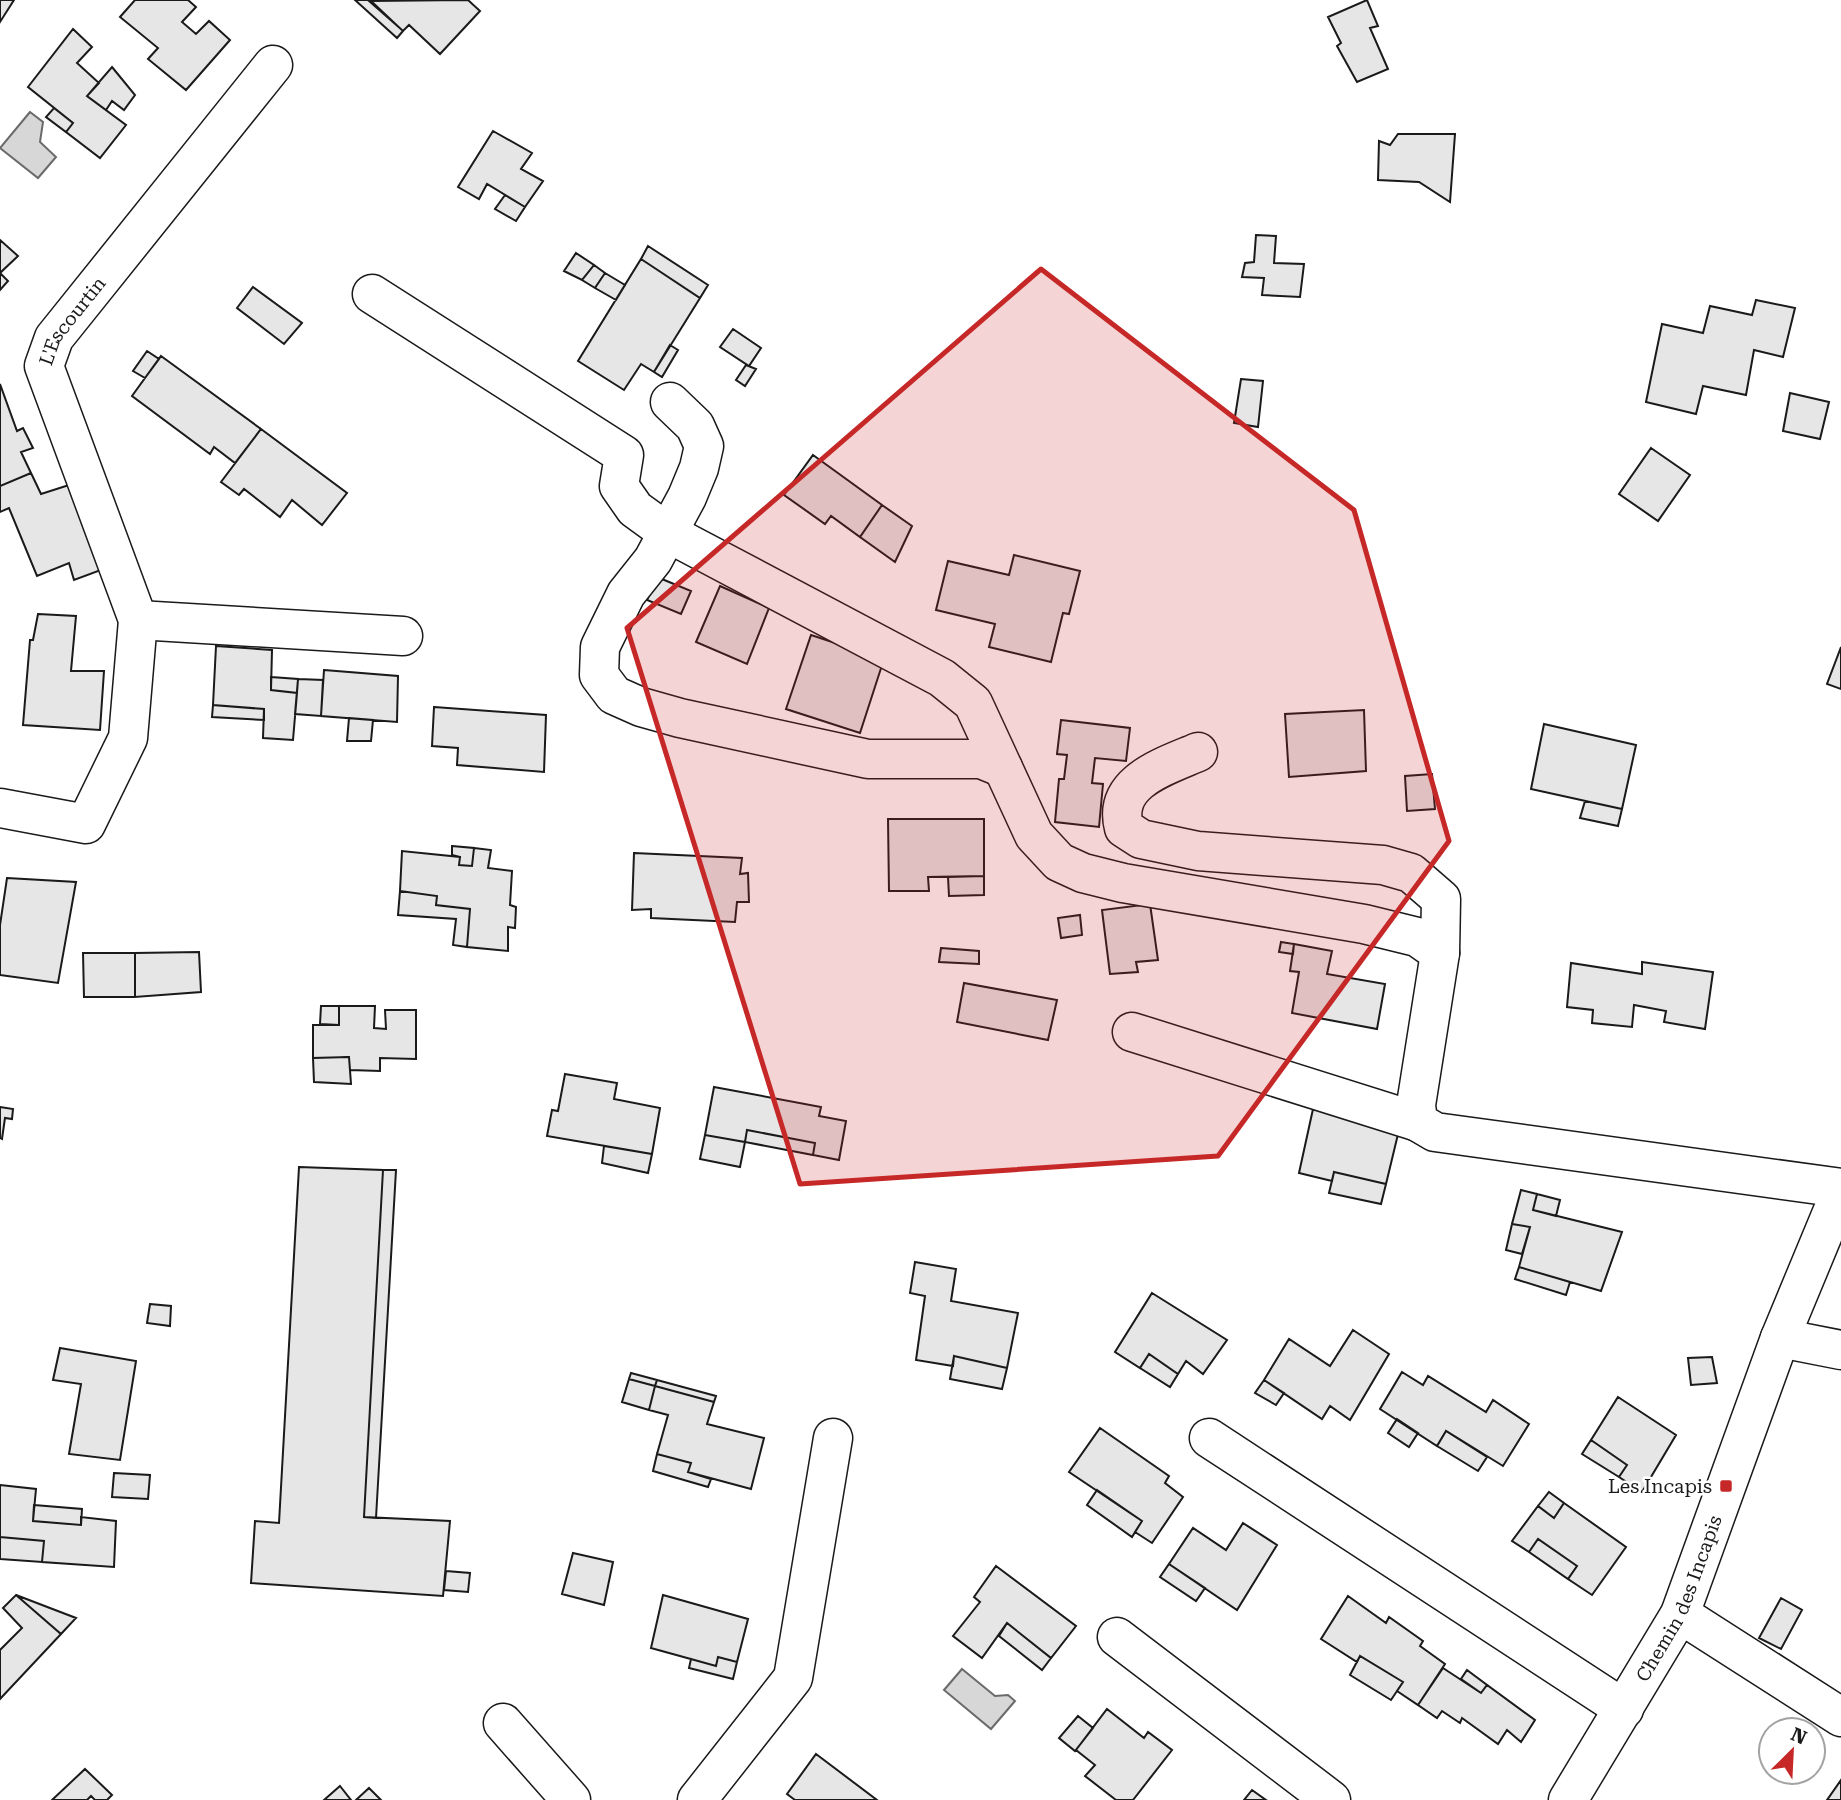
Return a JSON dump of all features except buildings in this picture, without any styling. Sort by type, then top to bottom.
[{"type":"street","name":"L'Escourtin","points":[[0,808],[86,824],[128,738],[138,620],[44,366],[54,338],[273,65]]},
{"type":"street","points":[[372,294],[624,455],[620,486],[635,509],[668,533],[942,678],[973,703],[1034,835],[1059,862],[1083,873],[1123,883],[1364,924],[1416,937],[1440,953]]},
{"type":"street","points":[[670,402],[695,426],[704,446],[699,468],[668,533],[653,560],[626,594],[600,647],[599,675],[614,695],[641,707],[680,718],[868,759],[981,759],[1003,768]]},
{"type":"street","points":[[138,620],[403,636]]},
{"type":"street","points":[[1198,752],[1166,765],[1136,783],[1123,799],[1121,816],[1124,828],[1142,839],[1198,851],[1383,865],[1411,873],[1441,899],[1440,953],[1416,1105],[1418,1122]]},
{"type":"street","points":[[1132,1032],[1418,1122],[1435,1132],[1841,1189]]},
{"type":"street","name":"Chemin des Incapis","points":[[1568,1800],[1680,1614],[1780,1338],[1841,1189]]},
{"type":"street","points":[[1780,1338],[1841,1350]]},
{"type":"street","points":[[697,1800],[793,1678],[833,1438]]},
{"type":"street","points":[[1209,1438],[1624,1709]]},
{"type":"street","points":[[1680,1614],[1841,1717]]},
{"type":"street","points":[[1117,1637],[1331,1800]]},
{"type":"street","points":[[503,1723],[571,1800]]},
{"type":"highlighted area","points":[[1041,269],[1354,510],[1449,841],[1218,1156],[800,1184],[627,628]]},
{"type":"shaded area","points":[[30,112],[43,122],[40,142],[56,157],[38,178],[0,148]]},
{"type":"shaded area","points":[[962,1669],[995,1696],[1008,1695],[1015,1701],[991,1729],[944,1690]]},
{"type":"place","name":"Les Incapis","points":[[1726,1486]]}]
